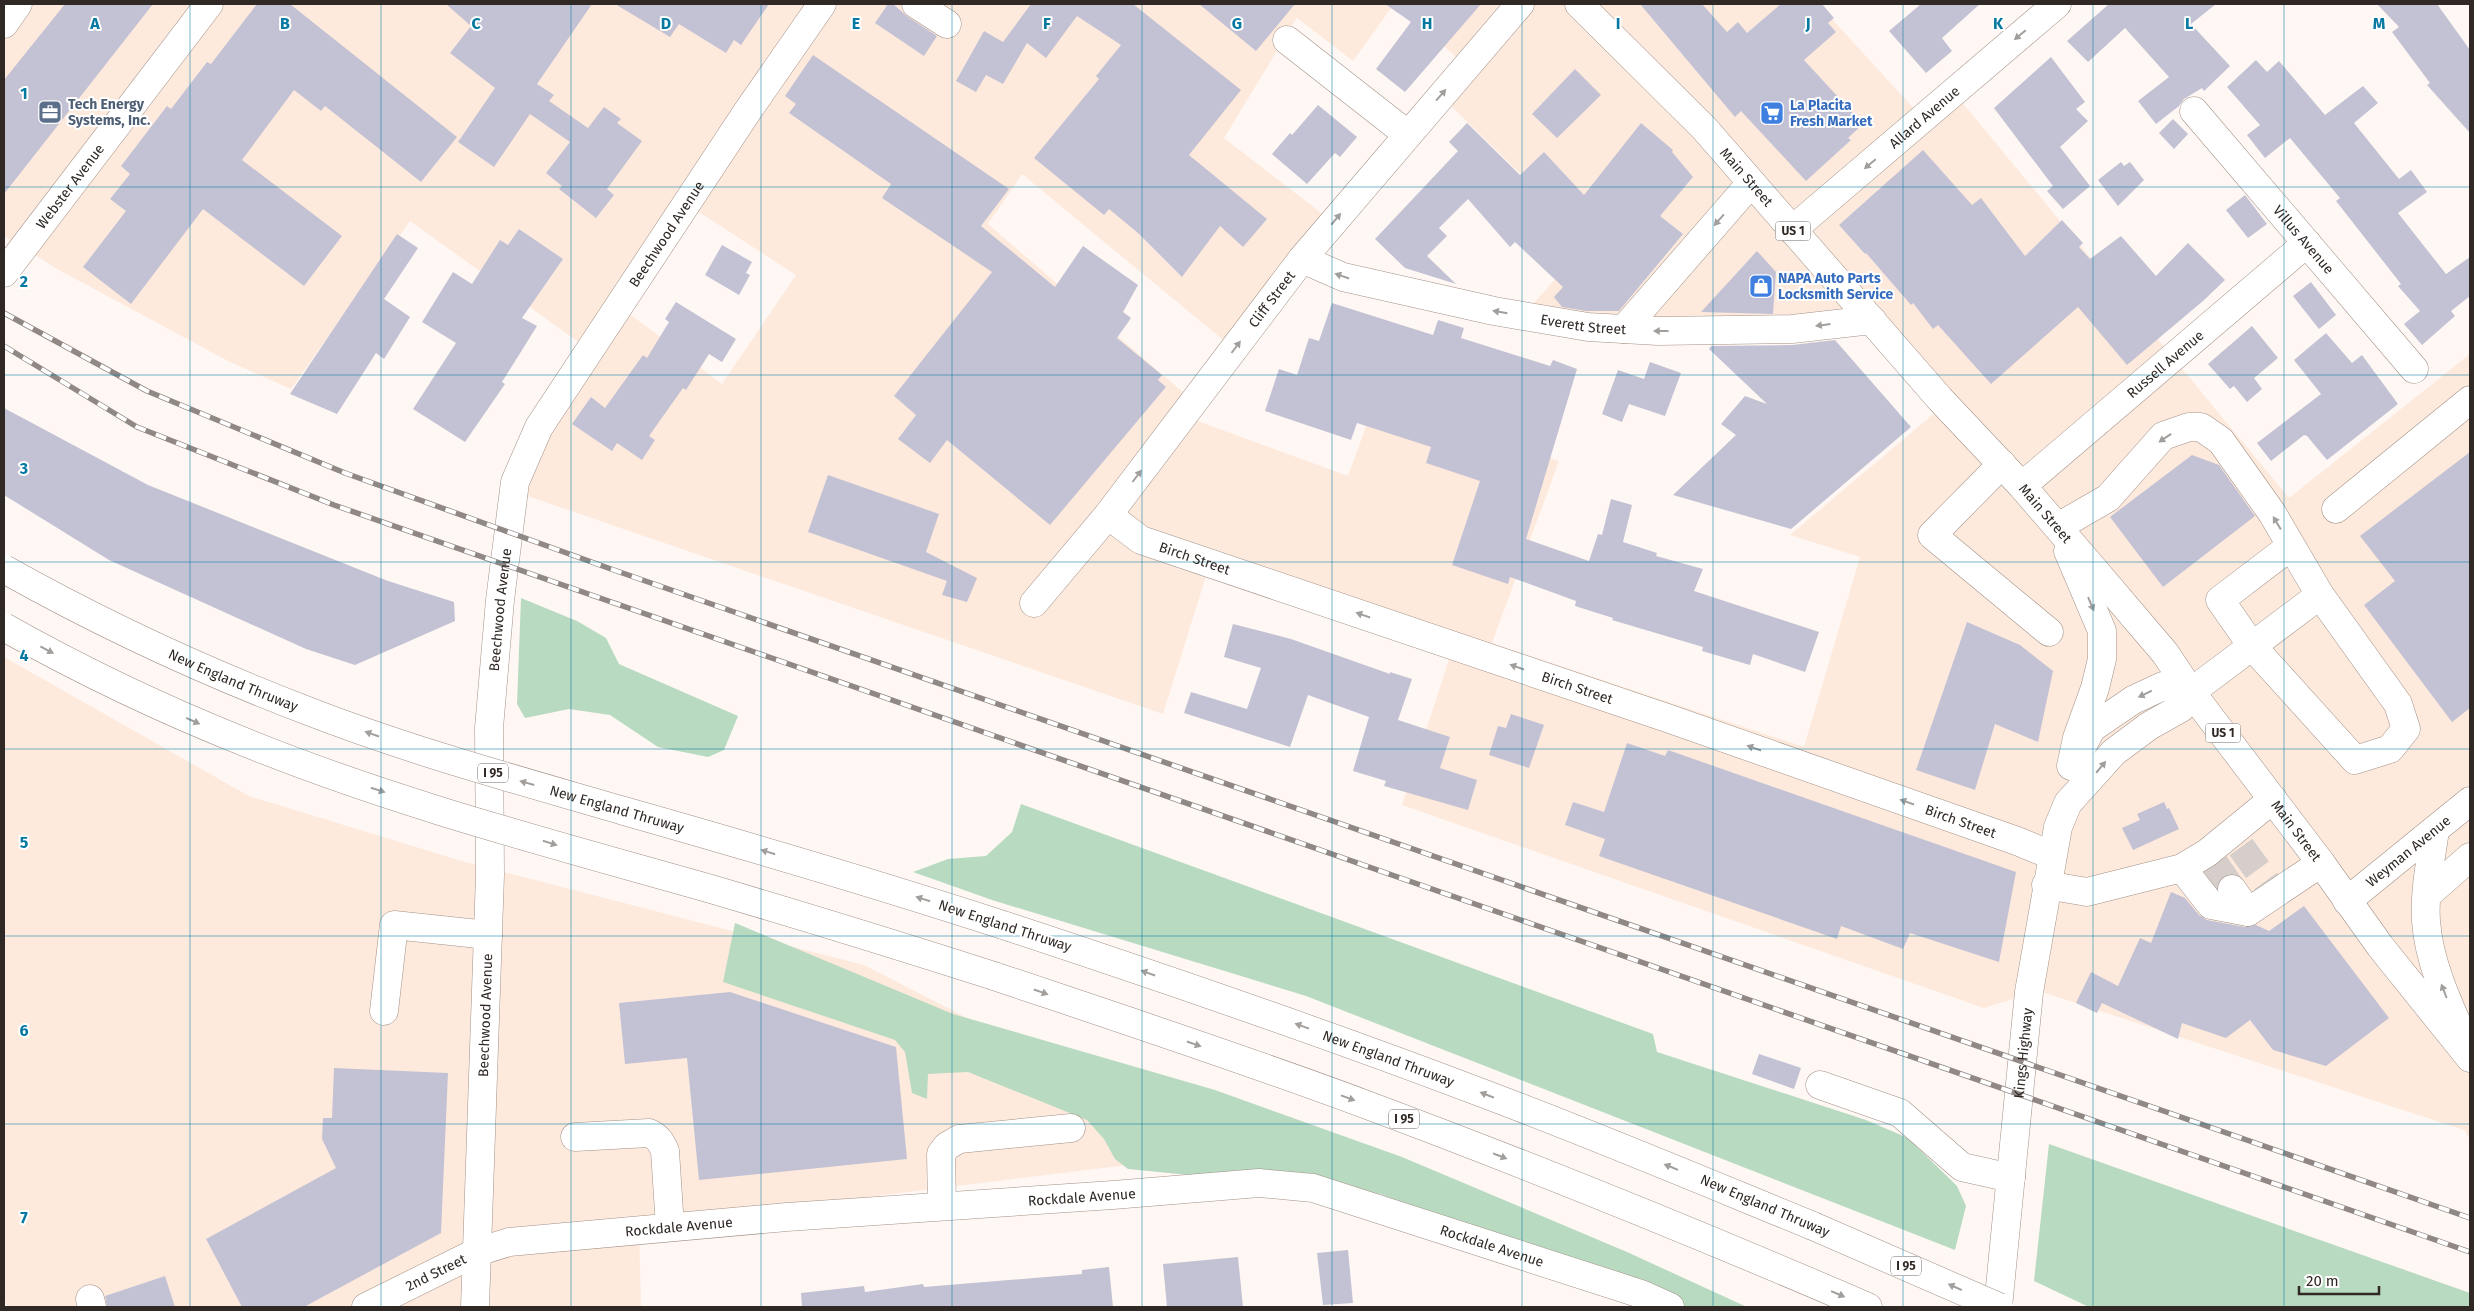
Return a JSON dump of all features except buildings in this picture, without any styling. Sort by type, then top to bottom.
[{"type":"main road","points":[[4,24],[18,4]]},
{"type":"main road","name":"Webster Avenue","points":[[4,273],[208,4]]},
{"type":"main road","name":"Beechwood Avenue","points":[[475,1307],[488,935],[489,728],[500,600],[515,482],[540,427],[747,112],[822,4]]},
{"type":"main road","points":[[916,4],[947,24]]},
{"type":"main road","name":"Cliff Street","points":[[1034,603],[1108,516],[1302,259],[1520,4]]},
{"type":"main road","name":"Main Street","points":[[1579,4],[1704,128],[1940,399],[2022,486],[2165,653],[2191,692],[2321,863],[2380,946],[2470,1058]]},
{"type":"main road","name":"Allard Avenue","points":[[1792,230],[2057,4]]},
{"type":"main road","points":[[1286,40],[1407,134]]},
{"type":"main road","name":"Villus Avenue","points":[[2194,111],[2414,369]]},
{"type":"main road","points":[[1624,330],[1751,183]]},
{"type":"main road","name":"Russell Avenue","points":[[2022,486],[2306,243]]},
{"type":"main road","name":"Everett Street","points":[[1302,259],[1343,277],[1494,311],[1588,327],[1658,332],[1792,329],[1872,320]]},
{"type":"main road","points":[[2336,509],[2470,400]]},
{"type":"main road","points":[[2071,766],[2077,738],[2095,688],[2102,659],[2102,631],[2058,527],[2108,498],[2163,436],[2189,427],[2201,427],[2221,441],[2272,513],[2320,595],[2398,704],[2406,729],[2390,749],[2355,760],[2252,646],[2220,600],[2291,546]]},
{"type":"main road","points":[[2002,464],[1932,535],[2049,632]]},
{"type":"main road","name":"Birch Street","points":[[1108,516],[1141,540],[1670,719],[2017,841],[2051,855]]},
{"type":"main road","name":"New England Thruway","points":[[4,568],[86,614],[174,656],[264,694],[350,726],[486,770],[750,847],[1003,925],[1198,990],[1392,1059],[1602,1140],[1813,1226],[1999,1307]]},
{"type":"main road","points":[[2191,692],[2320,595]]},
{"type":"main road","name":"I 95","points":[[4,627],[76,666],[162,707],[249,744],[342,778],[490,825],[820,921],[994,976],[1365,1104],[1618,1202],[1868,1307]]},
{"type":"main road","name":"Kings Highway","points":[[1999,1307],[2029,992],[2051,855],[2058,827],[2068,803],[2071,766],[2092,728],[2133,700],[2163,686],[2191,692],[2181,708],[2149,726],[2114,752],[2068,803]]},
{"type":"main road","points":[[2046,885],[2087,892],[2211,859],[2236,840],[2273,799]]},
{"type":"main road","name":"Weyman Avenue","points":[[2347,901],[2470,802]]},
{"type":"main road","points":[[2435,830],[2427,895],[2426,922],[2437,970],[2470,1052]]},
{"type":"main road","points":[[2427,895],[2470,857]]},
{"type":"main road","points":[[2248,912],[2272,890],[2321,863]]},
{"type":"main road","points":[[2182,868],[2211,906],[2248,912]]},
{"type":"main road","points":[[2232,889],[2248,912]]},
{"type":"main road","points":[[384,1011],[394,925],[488,935]]},
{"type":"main road","points":[[1820,1086],[1900,1113],[1962,1167],[2011,1178]]},
{"type":"main road","points":[[942,1206],[941,1154],[947,1146],[959,1139],[1071,1128]]},
{"type":"main road","points":[[576,1137],[648,1132],[655,1135],[662,1143],[665,1151],[670,1227]]},
{"type":"main road","name":"Rockdale Avenue","points":[[477,1252],[509,1242],[670,1227],[1259,1183],[1313,1188],[1641,1294],[1670,1307]]},
{"type":"main road","name":"2nd Street","points":[[366,1307],[477,1252]]},
{"type":"shaded area","points":[[4,4],[1394,4],[1353,61],[1297,18],[1224,138],[1329,219],[1228,344],[1022,174],[988,224],[1186,395],[1173,412],[1348,476],[1378,393],[1524,450],[1559,461],[1492,643],[1804,747],[1860,557],[1790,535],[1950,400],[1876,312],[1639,323],[1532,305],[1589,241],[1445,100],[1471,70],[1396,4],[1818,4],[1930,126],[1960,100],[2289,498],[2470,354],[2470,1139],[2464,1130],[2039,991],[1984,1008],[1402,805],[1453,647],[1211,560],[1163,714],[510,490],[584,346],[410,221],[291,389],[228,361],[59,270],[4,236]],"holes":[[[682,201],[796,275],[722,384],[614,302]]]},
{"type":"shaded area","points":[[4,657],[249,796],[465,862],[864,965],[1137,1105],[1136,1164],[639,1225],[641,1307],[7,1307],[4,1297]]},
{"type":"green space","points":[[521,598],[577,621],[606,638],[619,664],[738,716],[724,750],[708,757],[658,747],[610,715],[569,709],[525,718],[517,704]]},
{"type":"green space","points":[[1021,804],[1653,1034],[1657,1052],[1866,1120],[1908,1138],[1957,1186],[1966,1206],[1955,1250],[1306,996],[992,900],[913,872],[948,859],[986,856],[1012,832]]},
{"type":"green space","points":[[735,923],[953,1014],[1215,1090],[1402,1157],[1627,1252],[1747,1307],[1681,1307],[1380,1194],[1128,1169],[1115,1159],[1104,1139],[1087,1120],[968,1072],[928,1074],[927,1099],[912,1093],[905,1052],[895,1040],[723,982]]},
{"type":"green space","points":[[2049,1144],[2470,1293],[2470,1307],[2089,1307],[2034,1281]]},
{"type":"tunnel","points":[[2241,847],[2270,887]]},
{"type":"tunnel","points":[[2215,864],[2232,889]]},
{"type":"railway","points":[[4,313],[147,391],[345,473],[611,569],[2470,1218]]},
{"type":"railway","points":[[4,346],[137,427],[334,505],[2470,1252]]},
{"type":"place","name":"Tech Energy Systems, Inc.","points":[[50,112]]},
{"type":"place","name":"La Placita Fresh Market","points":[[1772,113]]},
{"type":"place","name":"NAPA Auto Parts Locksmith Service","points":[[1761,286]]}]
